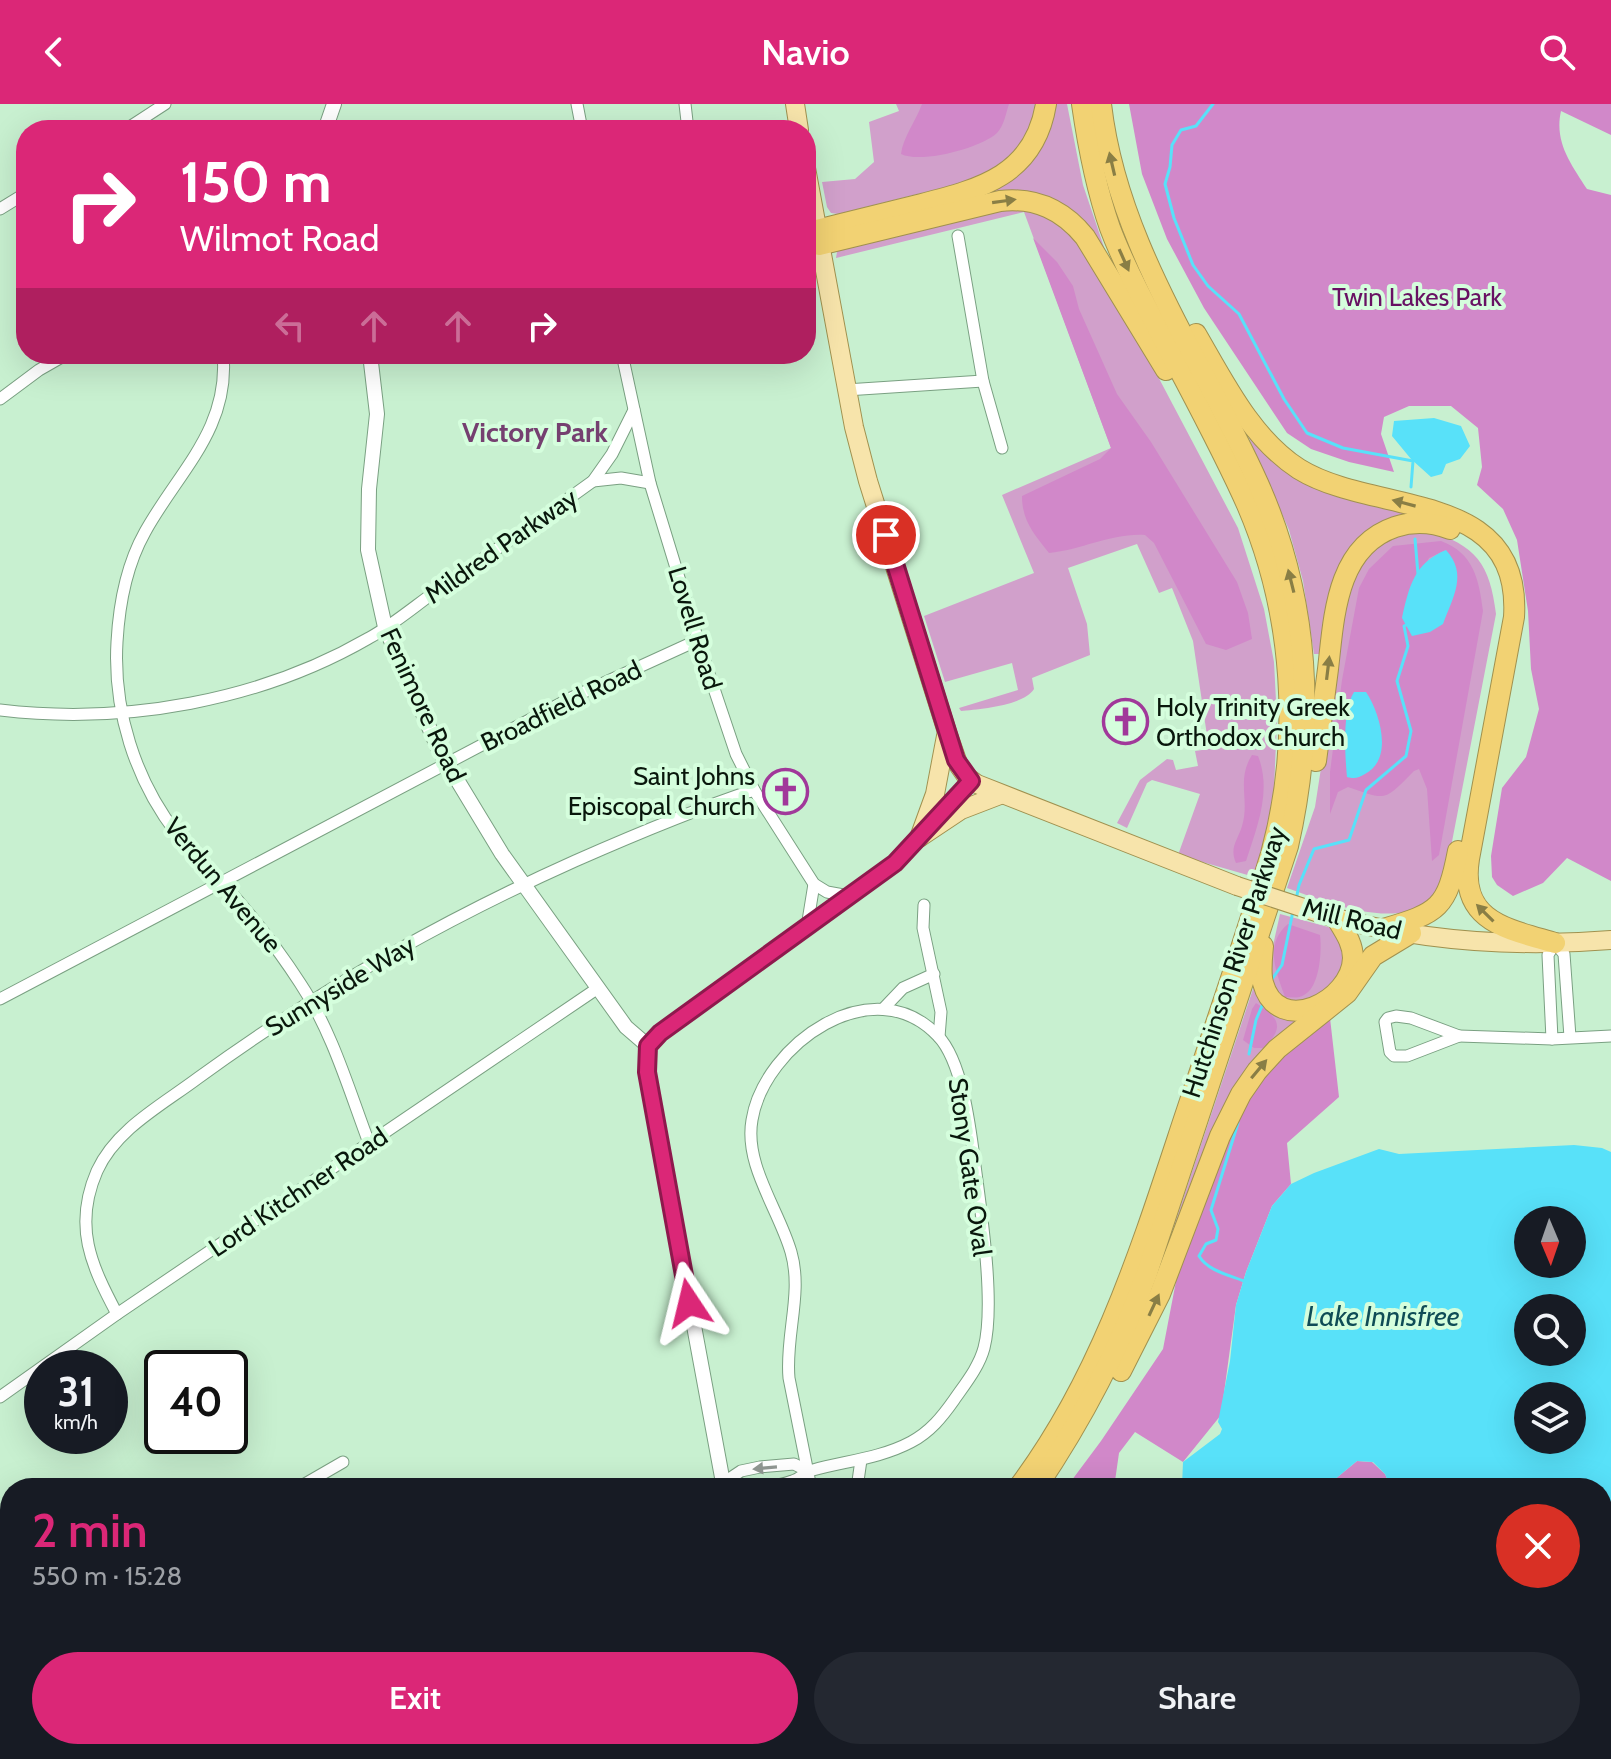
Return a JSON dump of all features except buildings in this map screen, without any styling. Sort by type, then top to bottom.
[{"type":"highway","points":[[818,237],[986,185],[1006,173],[1026,154],[1038,133],[1046,104]]},
{"type":"highway","name":"Hutchinson River Parkway","points":[[1025,1478],[1073,1404],[1125,1293],[1250,920],[1279,823],[1289,745],[1285,640],[1273,583],[1255,526],[1110,228],[1096,180],[1082,104]]},
{"type":"highway","name":"Hutchinson River Parkway","points":[[1042,1478],[1099,1386],[1133,1312],[1286,852],[1300,789],[1305,731],[1304,657],[1292,584],[1274,523],[1259,486],[1148,268],[1124,208],[1109,152],[1101,104]]},
{"type":"highway","points":[[818,237],[1000,201],[1021,199],[1051,208],[1069,219],[1085,237],[1162,364],[1214,437]]},
{"type":"highway","points":[[1124,208],[1233,395],[1256,430],[1276,450],[1300,469],[1333,485],[1462,521],[1481,532],[1501,555],[1513,586],[1514,617],[1469,859],[1468,881],[1477,907],[1491,921],[1555,943]]},
{"type":"highway","points":[[1286,852],[1312,782],[1335,614],[1342,584],[1352,561],[1367,543],[1398,526],[1428,524],[1459,532],[1476,544],[1489,559],[1498,578],[1502,607],[1456,862],[1447,895],[1434,909],[1417,919],[1383,929]]},
{"type":"highway","points":[[1266,917],[1263,984],[1273,1002],[1285,1010],[1297,1012],[1311,1009],[1327,1000],[1341,987],[1349,973],[1352,947],[1331,917]]},
{"type":"highway","points":[[1044,1478],[1082,1433],[1123,1368],[1160,1294],[1220,1136],[1241,1094],[1277,1049],[1347,993],[1373,956],[1411,933]]},
{"type":"main road","points":[[816,226],[846,390],[868,481],[947,732],[959,766],[971,781]]},
{"type":"main road","points":[[919,838],[935,794],[947,732]]},
{"type":"main road","name":"Mill Road","points":[[971,781],[1237,886],[1331,917],[1383,929],[1485,942],[1611,940]]},
{"type":"main road","points":[[919,838],[961,810],[1000,795]]},
{"type":"street","points":[[152,109],[165,104]]},
{"type":"street","points":[[958,236],[983,381],[1002,448]]},
{"type":"street","points":[[0,399],[50,364]]},
{"type":"street","name":"Verdun Avenue","points":[[224,364],[222,400],[210,431],[144,533],[127,581],[121,605],[116,657],[122,714],[137,767],[176,834],[270,939],[311,1001],[369,1143]]},
{"type":"street","name":"Fenimore Road","points":[[372,364],[377,414],[369,489],[368,550],[385,627],[447,763],[502,854],[626,1027],[648,1046]]},
{"type":"street","name":"Lovell Road","points":[[624,364],[650,483],[736,754],[754,790],[814,884]]},
{"type":"street","points":[[846,390],[983,381]]},
{"type":"street","name":"Mildred Parkway","points":[[0,710],[122,714],[204,699],[261,685],[371,638],[593,481],[612,454],[634,410]]},
{"type":"street","name":"Mildred Parkway","points":[[593,481],[621,478],[650,483]]},
{"type":"street","name":"Broadfield Road","points":[[0,999],[571,698],[698,640]]},
{"type":"street","points":[[725,1478],[647,1072],[648,1046],[660,1033],[895,863],[971,781]]},
{"type":"street","name":"Sunnyside Way","points":[[117,1314],[93,1266],[85,1229],[90,1190],[109,1150],[136,1124],[250,1041],[410,942],[524,884],[638,833],[754,790]]},
{"type":"street","points":[[807,927],[814,884],[827,892],[849,896]]},
{"type":"street","points":[[924,905],[923,928],[941,1012],[939,1037]]},
{"type":"street","points":[[1552,1039],[1548,955],[1555,943],[1564,954],[1570,1037]]},
{"type":"street","points":[[809,1478],[788,1362],[795,1266],[757,1164],[751,1123],[766,1079],[802,1039],[849,1013],[883,1009],[903,988],[934,974]]},
{"type":"street","name":"Lord Kitchner Road","points":[[0,1397],[117,1314],[598,988]]},
{"type":"street","points":[[1550,995],[1567,994]]},
{"type":"street","name":"Stony Gate Oval","points":[[797,1478],[808,1471],[861,1460],[900,1447],[932,1427],[967,1381],[984,1347],[987,1315],[985,1274],[975,1163],[959,1074],[939,1037],[908,1016],[883,1009]]},
{"type":"street","points":[[1459,1036],[1407,1056],[1394,1056],[1390,1052],[1385,1022],[1396,1016],[1411,1018],[1459,1036],[1552,1039],[1611,1036]]},
{"type":"street","points":[[858,1478],[861,1460]]},
{"type":"street","points":[[315,1478],[343,1462]]},
{"type":"street","name":"Stony Gate Oval","points":[[734,1478],[741,1471],[760,1467],[794,1464],[808,1471]]},
{"type":"shaded area","points":[[896,104],[1037,104],[1026,139],[1009,159],[982,178],[838,214],[831,213],[822,182],[855,179],[874,162],[869,122],[899,111]]},
{"type":"shaded area","points":[[1052,104],[1067,104],[1083,185],[1107,256],[1071,214],[961,203],[985,194]]},
{"type":"shaded area","points":[[1019,206],[1060,220],[1082,246],[1135,333],[1238,528],[1264,609],[1274,662],[1277,720],[1274,789],[1258,878],[1178,855],[1200,794],[1152,780],[1147,783],[1127,828],[1117,823],[1140,780],[1167,759],[1173,760],[1176,770],[1198,766],[1195,751],[1209,749],[1193,641],[1172,588],[1159,593],[1137,544],[1068,568],[1087,624],[1090,655],[1032,678],[1034,689],[1028,695],[1000,706],[961,711],[959,708],[1018,690],[1012,663],[945,682],[924,616],[1034,573],[1002,495],[1111,448],[1024,212],[836,258],[843,247]]},
{"type":"shaded area","points":[[1245,429],[1266,451],[1422,514],[1375,530],[1321,654],[1314,654],[1303,581],[1289,530]]},
{"type":"shaded area","points":[[1428,531],[1458,543],[1478,559],[1490,582],[1496,614],[1444,883],[1431,900],[1414,910],[1394,913],[1349,908],[1287,888],[1315,807],[1347,600],[1359,571],[1374,550],[1396,538]]},
{"type":"shaded area","points":[[1280,914],[1332,928],[1343,937],[1347,961],[1324,997],[1294,1006],[1273,992],[1270,959]]},
{"type":"shaded area","points":[[1257,977],[1266,1006],[1311,1013],[1175,1238],[1171,1235]]},
{"type":"green space","points":[[922,104],[1009,104],[999,130],[989,139],[950,153],[910,157],[901,154]]},
{"type":"green space","name":"Twin Lakes Park","points":[[1129,104],[1611,104],[1611,135],[1561,111],[1559,122],[1565,152],[1587,189],[1611,195],[1611,881],[1567,858],[1543,883],[1513,896],[1497,885],[1492,877],[1491,856],[1502,788],[1526,757],[1539,709],[1531,669],[1528,611],[1517,540],[1503,509],[1477,485],[1482,467],[1478,428],[1451,406],[1409,406],[1384,417],[1381,434],[1394,472],[1311,449],[1287,433],[1204,308],[1167,239],[1142,174]]},
{"type":"green space","points":[[1033,238],[1057,262],[1073,286],[1079,309],[1117,394],[1151,442],[1237,582],[1248,613],[1252,639],[1226,650],[1206,644],[1154,543],[1145,535],[1120,537],[1049,553],[1030,527],[1022,496],[1100,459],[1111,448]]},
{"type":"green space","points":[[1441,541],[1452,546],[1473,569],[1483,611],[1439,855],[1432,861],[1427,789],[1419,769],[1385,796],[1348,787],[1338,792],[1330,814],[1330,772],[1342,680],[1359,588],[1369,569],[1393,546]],"holes":[[[1446,550],[1402,618],[1409,596],[1429,558]]]},
{"type":"green space","points":[[1252,755],[1258,756],[1262,769],[1263,796],[1246,861],[1236,863],[1234,848],[1244,817],[1245,773]]},
{"type":"green space","points":[[1288,924],[1320,935],[1317,976],[1309,991],[1297,997],[1285,997],[1274,959],[1276,940]]},
{"type":"green space","points":[[1256,1003],[1277,1024],[1275,1035],[1263,1048],[1254,1048],[1243,1040]]},
{"type":"green space","points":[[1330,1018],[1339,1097],[1287,1143],[1291,1184],[1272,1206],[1236,1305],[1221,1415],[1183,1462],[1135,1432],[1119,1453],[1115,1478],[1073,1478],[1163,1349],[1177,1276],[1244,1098],[1268,1069]]},
{"type":"green space","points":[[1357,1461],[1372,1462],[1387,1478],[1336,1478]]},
{"type":"water","points":[[1434,418],[1461,426],[1470,446],[1460,459],[1446,464],[1442,474],[1431,477],[1392,436],[1394,421]]},
{"type":"water","points":[[1446,550],[1453,559],[1457,577],[1451,604],[1443,624],[1430,632],[1412,636],[1402,618],[1411,586],[1420,569],[1435,555]]},
{"type":"water","points":[[1354,692],[1366,692],[1371,701],[1382,735],[1382,747],[1374,767],[1354,778],[1347,777],[1345,745],[1346,721]]},
{"type":"water","name":"Lake Innisfree","points":[[1574,1145],[1611,1152],[1611,1478],[1387,1478],[1373,1462],[1357,1461],[1336,1478],[1182,1478],[1183,1462],[1220,1434],[1222,1429],[1218,1422],[1230,1361],[1236,1305],[1272,1206],[1291,1184],[1379,1149],[1399,1154]]},
{"type":"waterway","points":[[1213,104],[1196,126],[1181,130],[1172,145],[1165,184],[1174,218],[1193,265],[1208,286],[1239,314],[1284,399],[1307,433],[1343,448],[1413,461],[1411,487]]},
{"type":"waterway","points":[[1415,539],[1418,574]]},
{"type":"waterway","points":[[1296,900],[1314,849],[1349,840],[1366,790],[1406,756],[1411,731],[1397,681],[1408,646],[1406,625]]},
{"type":"waterway","points":[[1270,982],[1282,965],[1293,911]]},
{"type":"waterway","points":[[1249,1054],[1256,1020],[1264,1001]]},
{"type":"waterway","points":[[1238,1123],[1211,1210],[1218,1229],[1216,1240],[1206,1244],[1199,1256],[1213,1269],[1244,1281]]},
{"type":"place","name":"Holy Trinity Greek Orthodox Church","points":[[1125,722]]},
{"type":"place","name":"Saint Johns Episcopal Church","points":[[786,791]]},
{"type":"district","name":"Victory Park","points":[[535,432]]},
{"type":"route","points":[[689,1303],[647,1072],[648,1046],[660,1033],[895,863],[971,781],[956,760],[886,535]]}]
